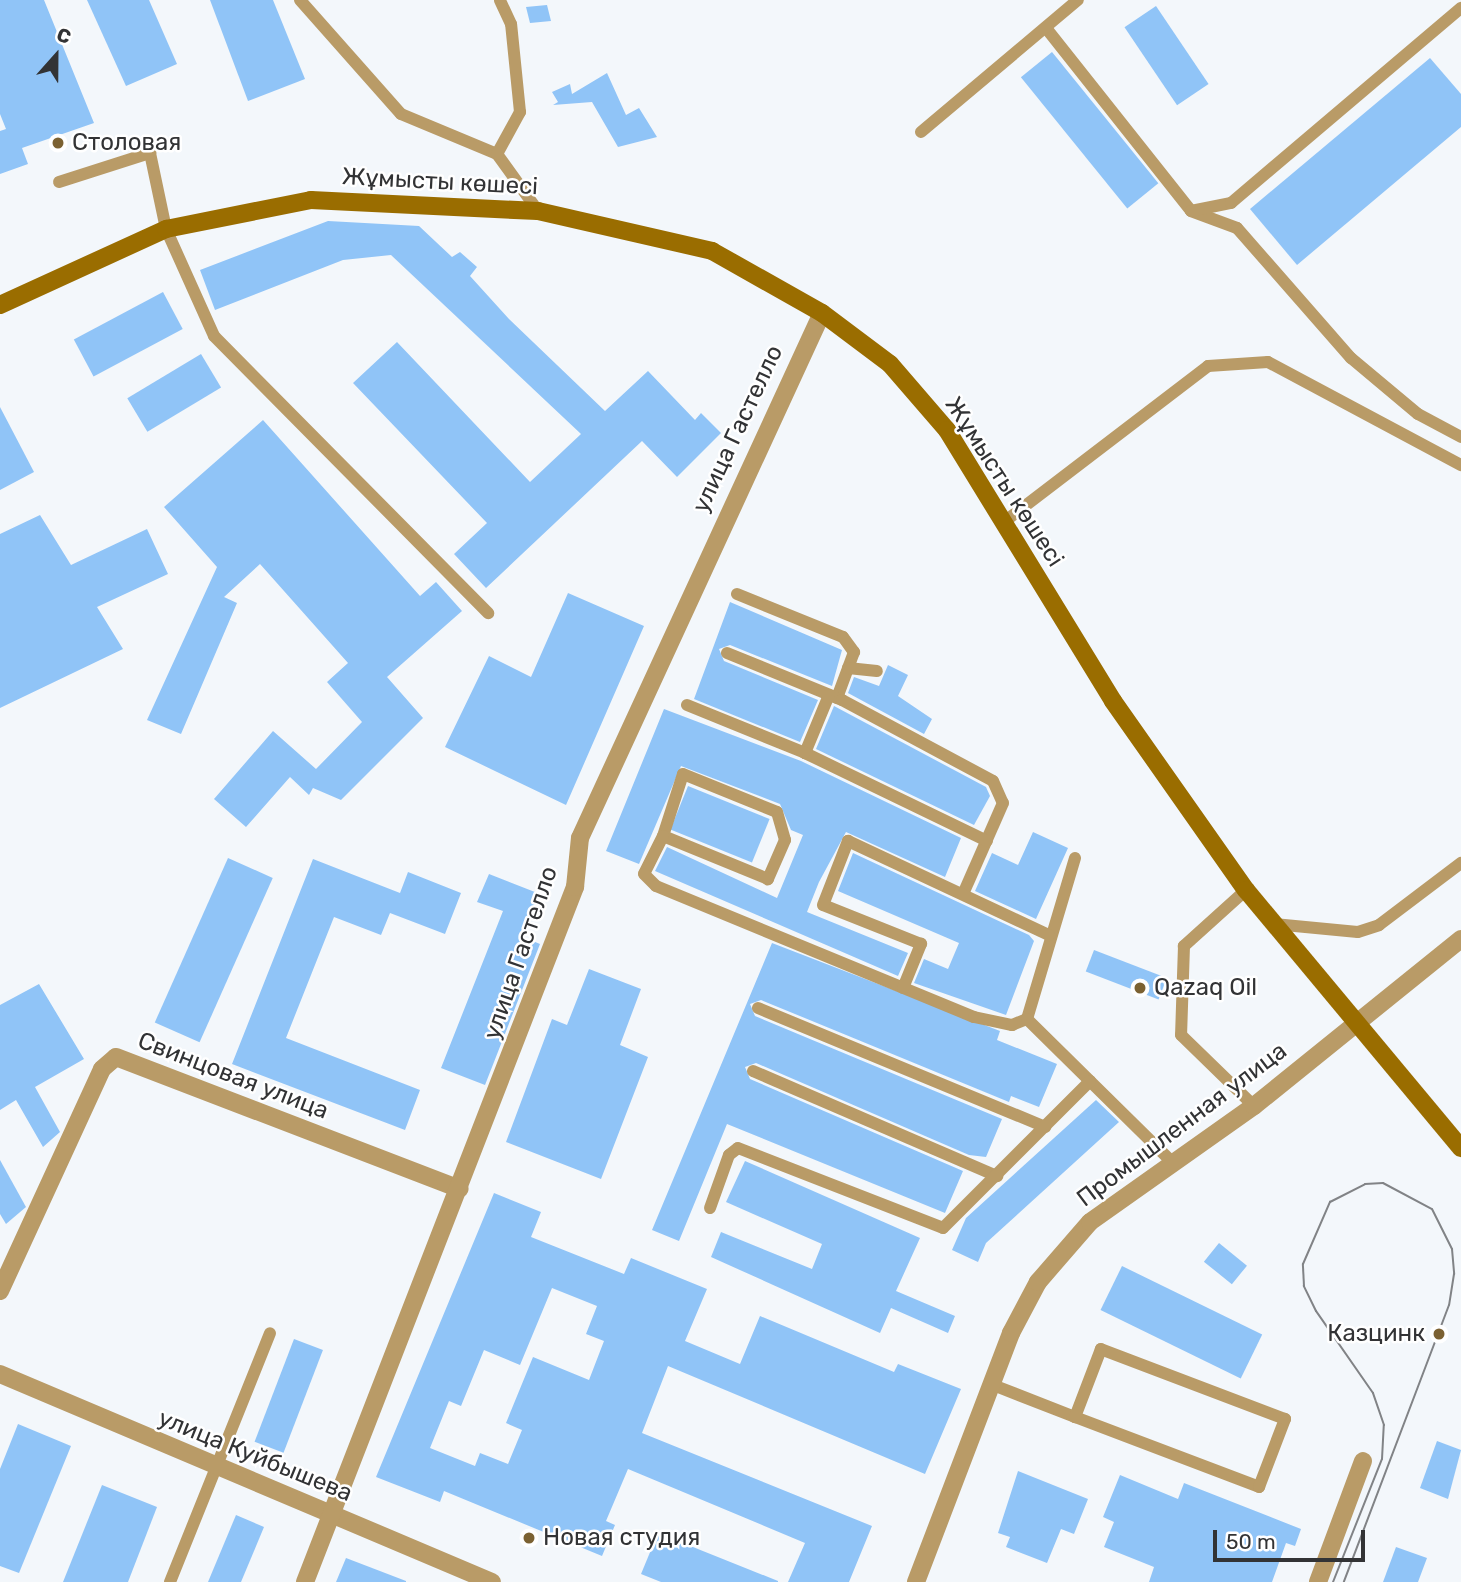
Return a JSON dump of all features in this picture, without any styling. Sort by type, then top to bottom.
[{"type":"main road","name":"Жұмысты көшесі","points":[[0,305],[166,229],[311,200],[538,211],[712,251],[822,313],[890,364],[947,430],[1113,701],[1246,891],[1354,1024],[1461,1148]]},
{"type":"street","name":"улица Гастелло","points":[[305,1582],[460,1189],[575,887],[580,838],[822,313]]},
{"type":"street","name":"Промышленная улица","points":[[916,1582],[993,1385],[1038,1282],[1090,1222],[1170,1160],[1254,1106],[1461,939]]},
{"type":"street","name":"Свинцовая улица","points":[[0,1291],[102,1069],[116,1057],[460,1189]]},
{"type":"street","name":"улица Куйбышева","points":[[0,1374],[218,1470],[492,1582]]},
{"type":"street","points":[[1318,1582],[1363,1461]]},
{"type":"lane","points":[[300,0],[401,114],[497,154],[538,211]]},
{"type":"lane","points":[[497,154],[520,112],[511,24],[500,0]]},
{"type":"lane","points":[[921,132],[1078,0]]},
{"type":"lane","points":[[1191,211],[1231,204],[1461,8]]},
{"type":"lane","points":[[1046,28],[1191,211],[1237,228],[1351,358],[1418,414],[1461,437]]},
{"type":"lane","points":[[59,182],[150,153],[166,229],[214,336],[488,613]]},
{"type":"lane","points":[[1004,523],[1208,366],[1268,362],[1461,465]]},
{"type":"lane","points":[[737,594],[843,637],[854,652],[804,753]]},
{"type":"lane","points":[[727,653],[833,696],[993,781],[1003,803],[963,894]]},
{"type":"lane","points":[[848,668],[877,671]]},
{"type":"lane","points":[[687,705],[804,753],[987,841]]},
{"type":"lane","points":[[663,836],[768,879],[785,840],[777,812],[683,774],[663,836],[644,874],[656,886],[974,1017],[1012,1025],[1027,1019]]},
{"type":"lane","points":[[903,988],[921,944],[823,905],[848,841],[1049,934]]},
{"type":"lane","points":[[1027,1019],[1049,934],[1075,858]]},
{"type":"lane","points":[[1274,925],[1358,932],[1379,925],[1461,863]]},
{"type":"lane","points":[[1246,891],[1184,946],[1181,1035],[1254,1106]]},
{"type":"lane","points":[[758,1007],[1045,1127]]},
{"type":"lane","points":[[1027,1019],[1170,1160]]},
{"type":"lane","points":[[754,1071],[997,1176]]},
{"type":"lane","points":[[710,1208],[729,1154],[738,1148],[943,1228],[1090,1082]]},
{"type":"lane","points":[[170,1582],[218,1470],[270,1333]]},
{"type":"lane","points":[[993,1385],[1075,1417],[1259,1487],[1285,1419],[1101,1349],[1075,1417]]},
{"type":"building","points":[[0,0],[44,0],[94,123],[22,148],[28,164],[0,174],[0,131],[6,129],[0,114]]},
{"type":"building","points":[[87,0],[149,0],[177,64],[126,86]]},
{"type":"building","points":[[210,0],[273,0],[305,79],[248,101]]},
{"type":"building","points":[[547,5],[551,21],[530,23],[526,7]]},
{"type":"building","points":[[1156,6],[1209,84],[1177,105],[1124,27]]},
{"type":"building","points":[[1052,52],[1158,183],[1127,209],[1021,77]]},
{"type":"building","points":[[1430,58],[1461,94],[1461,127],[1297,265],[1250,209]]},
{"type":"building","points":[[607,73],[626,115],[639,108],[657,137],[618,147],[592,102],[553,105],[558,102],[552,92],[570,84],[572,94]]},
{"type":"building","points":[[328,221],[419,226],[452,257],[460,252],[477,267],[470,276],[509,319],[605,411],[648,371],[695,420],[701,413],[721,433],[677,477],[642,441],[486,588],[454,554],[487,523],[353,383],[397,342],[530,482],[581,434],[391,255],[343,260],[215,310],[200,270]]},
{"type":"building","points":[[163,292],[183,329],[94,377],[74,339]]},
{"type":"building","points":[[201,354],[221,387],[147,432],[127,398]]},
{"type":"building","points":[[0,407],[34,472],[0,490]]},
{"type":"building","points":[[263,420],[420,596],[436,582],[462,611],[387,677],[423,718],[341,800],[313,788],[309,795],[290,777],[246,827],[214,799],[273,731],[316,769],[362,722],[327,682],[348,663],[260,564],[224,597],[237,603],[181,734],[147,720],[217,567],[164,507]]},
{"type":"building","points":[[40,515],[71,565],[147,529],[168,574],[97,607],[123,649],[0,708],[0,534]]},
{"type":"building","points":[[568,593],[644,626],[566,805],[445,747],[489,656],[531,677]]},
{"type":"building","points":[[730,602],[842,650],[832,686],[730,645],[719,649],[724,661],[818,700],[800,742],[694,699]]},
{"type":"building","points":[[888,665],[908,675],[898,696],[932,719],[924,734],[848,693],[854,677],[879,686]]},
{"type":"building","points":[[834,706],[986,787],[990,796],[974,825],[816,749]]},
{"type":"building","points":[[664,709],[801,761],[961,838],[945,877],[846,832],[819,882],[807,912],[908,953],[898,976],[655,871],[667,847],[777,898],[803,835],[791,830],[780,804],[681,766],[639,864],[606,851]]},
{"type":"building","points":[[688,786],[770,819],[752,863],[670,830]]},
{"type":"building","points":[[1033,832],[1068,848],[1036,919],[975,891],[992,853],[1018,865]]},
{"type":"building","points":[[853,853],[1029,935],[1034,941],[1006,1015],[914,983],[924,959],[948,969],[959,943],[838,891]]},
{"type":"building","points":[[228,858],[273,878],[200,1042],[155,1022]]},
{"type":"building","points":[[313,859],[400,893],[408,872],[461,893],[445,934],[390,913],[381,935],[334,917],[286,1038],[420,1090],[405,1130],[232,1064]]},
{"type":"building","points":[[489,874],[540,894],[523,937],[540,944],[485,1085],[441,1068],[503,911],[477,902]]},
{"type":"building","points":[[772,943],[1000,1031],[997,1040],[1057,1064],[1039,1107],[1011,1096],[1009,1102],[761,1000],[750,1004],[755,1016],[1002,1119],[986,1157],[969,1155],[756,1063],[745,1067],[750,1079],[963,1171],[945,1213],[727,1124],[679,1241],[652,1230]]},
{"type":"building","points":[[1094,950],[1167,978],[1159,999],[1086,971]]},
{"type":"building","points":[[589,969],[641,989],[620,1045],[648,1057],[601,1179],[506,1142],[552,1019],[567,1025]]},
{"type":"building","points":[[39,984],[84,1059],[35,1087],[60,1132],[43,1147],[16,1100],[0,1110],[0,1005]]},
{"type":"building","points":[[1096,1100],[1119,1122],[986,1243],[978,1262],[952,1250],[966,1218]]},
{"type":"building","points":[[0,1160],[26,1207],[6,1224],[0,1214]]},
{"type":"building","points":[[745,1161],[920,1238],[896,1291],[955,1316],[948,1333],[891,1308],[880,1333],[711,1257],[721,1232],[812,1269],[822,1244],[726,1202]]},
{"type":"building","points":[[494,1193],[541,1212],[531,1237],[624,1274],[631,1258],[707,1289],[685,1341],[740,1364],[760,1316],[894,1372],[898,1364],[961,1389],[925,1474],[668,1366],[642,1433],[872,1526],[849,1582],[788,1582],[805,1543],[628,1469],[606,1521],[615,1525],[602,1556],[444,1491],[440,1502],[376,1477]],"holes":[[[552,1288],[597,1306],[586,1334],[604,1341],[589,1380],[533,1357],[506,1423],[522,1430],[508,1464],[480,1453],[475,1466],[430,1448],[449,1401],[461,1406],[484,1350],[520,1365]]]},
{"type":"building","points":[[1219,1243],[1247,1266],[1232,1284],[1204,1262]]},
{"type":"building","points":[[1122,1266],[1262,1334],[1241,1378],[1101,1310]]},
{"type":"building","points":[[294,1339],[323,1350],[284,1453],[255,1442]]},
{"type":"building","points":[[18,1424],[71,1446],[19,1573],[0,1566],[0,1469]]},
{"type":"building","points":[[1437,1441],[1461,1450],[1448,1499],[1420,1488]]},
{"type":"building","points":[[1018,1471],[1088,1499],[1074,1534],[1061,1529],[1047,1563],[1006,1547],[1010,1537],[998,1533]]},
{"type":"building","points":[[1120,1475],[1178,1499],[1184,1483],[1301,1529],[1295,1546],[1286,1543],[1272,1582],[1149,1582],[1154,1567],[1104,1547],[1114,1522],[1103,1517]]},
{"type":"building","points":[[102,1485],[157,1507],[128,1582],[63,1582]]},
{"type":"building","points":[[236,1515],[264,1527],[241,1582],[208,1582]]},
{"type":"building","points":[[658,1533],[778,1582],[661,1582],[641,1574]]},
{"type":"building","points":[[1396,1547],[1427,1558],[1418,1582],[1383,1582]]},
{"type":"building","points":[[346,1558],[406,1581],[406,1582],[336,1582]]},
{"type":"tram line","points":[[1333,1582],[1382,1459],[1384,1425],[1373,1393],[1316,1311],[1304,1286],[1303,1264],[1330,1202],[1365,1184],[1383,1183],[1432,1209],[1452,1249],[1454,1274],[1449,1305],[1344,1582]]},
{"type":"place","name":"Столовая","points":[[58,143]]},
{"type":"place","name":"Qazaq Oil","points":[[1140,988]]},
{"type":"place","name":"Казцинк","points":[[1439,1334]]},
{"type":"place","name":"Новая студия","points":[[529,1538]]}]
